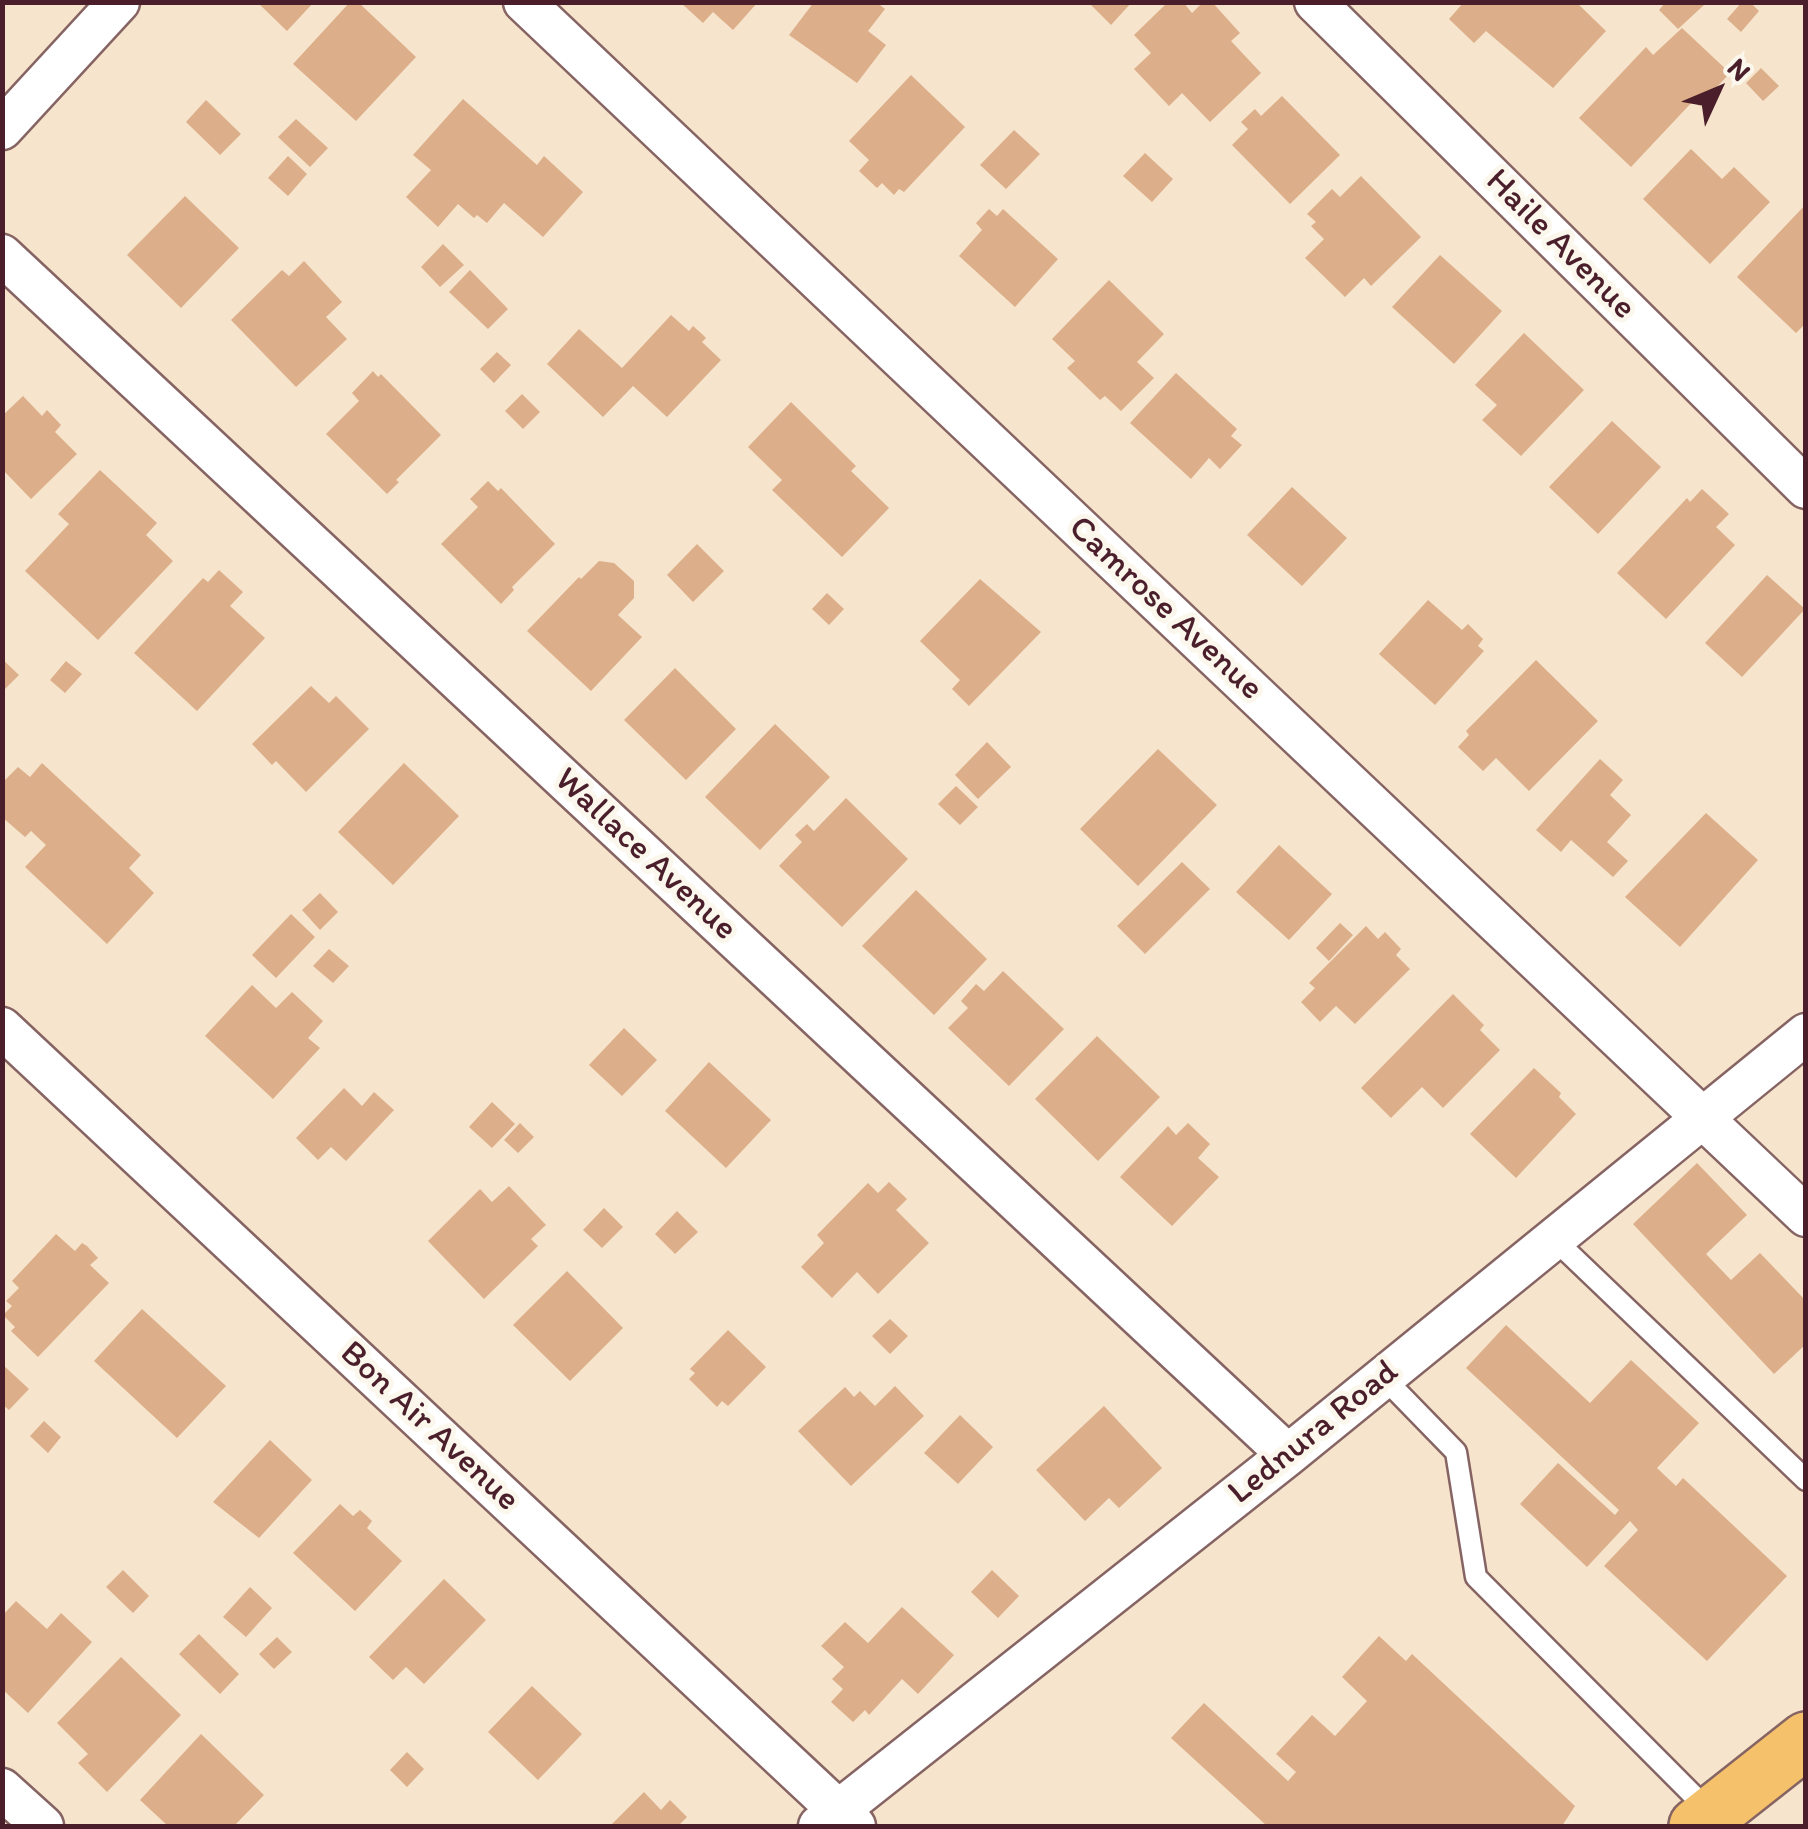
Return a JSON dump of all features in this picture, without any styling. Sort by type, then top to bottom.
[{"type":"main road","points":[[1705,1820],[1806,1740]]},
{"type":"street","points":[[2,129],[120,2]]},
{"type":"street","name":"Camrose Avenue","points":[[524,2],[1806,1216]]},
{"type":"street","name":"Haile Avenue","points":[[1315,2],[1806,488]]},
{"type":"street","name":"Wallace Avenue","points":[[2,255],[1288,1455]]},
{"type":"street","name":"Bon Air Avenue","points":[[2,1028],[838,1821]]},
{"type":"street","name":"Lednura Road","points":[[838,1821],[1806,1034]]},
{"type":"street","points":[[2,1788],[43,1826]]},
{"type":"lane","points":[[1553,1238],[1806,1480]]},
{"type":"lane","points":[[1383,1377],[1456,1452],[1476,1577],[1705,1820]]},
{"type":"building","points":[[257,2],[314,2],[287,31]]},
{"type":"building","points":[[350,2],[358,2],[416,57],[356,121],[293,64]]},
{"type":"building","points":[[680,2],[758,2],[733,30],[713,12],[703,23]]},
{"type":"building","points":[[814,2],[876,2],[885,9],[868,31],[886,45],[857,83],[789,35]]},
{"type":"building","points":[[1088,2],[1132,2],[1111,25]]},
{"type":"building","points":[[1168,2],[1183,2],[1192,13],[1203,2],[1212,2],[1240,33],[1231,41],[1261,73],[1210,122],[1182,93],[1169,106],[1134,69],[1151,53],[1134,35]]},
{"type":"building","points":[[1464,2],[1576,2],[1606,31],[1553,88],[1486,31],[1474,43],[1451,21]]},
{"type":"building","points":[[1666,2],[1704,5],[1678,29],[1659,10]]},
{"type":"building","points":[[1742,2],[1750,2],[1759,11],[1741,32],[1727,19]]},
{"type":"building","points":[[1682,28],[1730,73],[1699,106],[1694,100],[1631,167],[1579,118],[1646,47],[1653,55]]},
{"type":"building","points":[[1761,68],[1779,86],[1763,101],[1746,83]]},
{"type":"building","points":[[911,75],[965,127],[904,192],[899,189],[894,195],[882,183],[877,188],[859,171],[869,160],[849,141]]},
{"type":"building","points":[[1282,96],[1340,155],[1290,204],[1232,145],[1248,129],[1241,122],[1255,109],[1261,116]]},
{"type":"building","points":[[463,99],[537,165],[544,156],[583,192],[543,237],[504,203],[487,223],[458,204],[438,227],[406,197],[431,170],[413,155]]},
{"type":"building","points":[[206,100],[241,134],[220,155],[186,122]]},
{"type":"building","points":[[296,119],[328,148],[310,167],[278,137]]},
{"type":"building","points":[[1014,130],[1040,154],[1006,189],[980,165]]},
{"type":"building","points":[[1691,149],[1722,179],[1734,167],[1770,202],[1710,264],[1643,199]]},
{"type":"building","points":[[1145,153],[1173,179],[1152,202],[1123,176]]},
{"type":"building","points":[[288,156],[307,174],[288,196],[268,178]]},
{"type":"building","points":[[1361,176],[1421,237],[1371,286],[1364,278],[1345,297],[1305,258],[1324,239],[1311,226],[1316,222],[1307,214],[1332,189],[1340,197]]},
{"type":"building","points":[[185,196],[239,248],[181,308],[127,255]]},
{"type":"building","points":[[1806,204],[1806,323],[1796,333],[1737,277]]},
{"type":"building","points":[[989,209],[997,216],[1003,209],[1058,259],[1015,307],[959,256],[982,230],[976,223]]},
{"type":"building","points":[[443,244],[464,265],[440,287],[421,267]]},
{"type":"building","points":[[1440,255],[1502,311],[1454,364],[1392,307]]},
{"type":"building","points":[[304,261],[342,302],[326,317],[347,339],[296,387],[231,320],[282,270],[289,276]]},
{"type":"building","points":[[470,270],[508,309],[488,329],[449,292]]},
{"type":"building","points":[[1109,280],[1164,334],[1137,362],[1154,378],[1121,411],[1105,396],[1100,400],[1067,368],[1075,361],[1052,339]]},
{"type":"building","points":[[671,315],[689,331],[693,326],[702,334],[706,338],[702,342],[721,360],[667,417],[633,386],[603,417],[547,364],[579,329],[622,368]]},
{"type":"building","points":[[1524,333],[1584,390],[1521,456],[1482,420],[1497,405],[1475,385]]},
{"type":"building","points":[[497,352],[511,365],[494,383],[480,369]]},
{"type":"building","points":[[373,371],[378,377],[381,374],[441,435],[387,494],[326,434],[359,401],[352,393]]},
{"type":"building","points":[[1176,373],[1237,429],[1231,436],[1242,445],[1220,469],[1209,458],[1191,479],[1130,423]]},
{"type":"building","points":[[522,394],[540,412],[523,429],[505,411]]},
{"type":"building","points":[[23,396],[42,416],[47,410],[61,425],[55,432],[77,454],[31,499],[2,469],[2,416]]},
{"type":"building","points":[[791,402],[856,466],[851,471],[889,508],[842,557],[772,490],[782,480],[748,447]]},
{"type":"building","points":[[1612,421],[1661,467],[1598,534],[1549,487]]},
{"type":"building","points":[[100,470],[157,523],[146,535],[173,561],[98,640],[25,571],[69,524],[58,514]]},
{"type":"building","points":[[488,481],[498,491],[501,488],[555,544],[512,587],[514,590],[501,604],[441,544],[478,507],[470,499]]},
{"type":"building","points":[[1292,487],[1347,538],[1302,586],[1247,535]]},
{"type":"building","points":[[1702,489],[1729,514],[1716,527],[1735,545],[1666,619],[1617,573],[1687,498],[1690,502]]},
{"type":"building","points":[[697,544],[724,571],[693,602],[667,575]]},
{"type":"building","points":[[599,561],[614,563],[634,581],[634,598],[618,615],[642,637],[591,691],[527,631]]},
{"type":"building","points":[[219,570],[243,592],[230,606],[265,638],[197,711],[134,653],[203,578],[208,582]]},
{"type":"building","points":[[1767,575],[1805,609],[1742,677],[1705,643]]},
{"type":"building","points":[[980,579],[1041,632],[969,706],[952,689],[960,680],[920,641]]},
{"type":"building","points":[[827,593],[844,609],[829,625],[812,609]]},
{"type":"building","points":[[1428,600],[1462,630],[1468,624],[1483,639],[1478,646],[1484,651],[1435,705],[1379,654]]},
{"type":"building","points":[[2,659],[19,675],[2,692]]},
{"type":"building","points":[[1536,660],[1598,721],[1529,791],[1496,758],[1483,771],[1458,747],[1469,735],[1466,731]]},
{"type":"building","points":[[66,661],[82,674],[65,693],[50,680]]},
{"type":"building","points":[[675,668],[736,729],[686,780],[624,720]]},
{"type":"building","points":[[311,686],[329,703],[336,696],[369,729],[306,792],[276,761],[272,765],[252,744]]},
{"type":"building","points":[[775,724],[830,777],[760,850],[705,797]]},
{"type":"building","points":[[987,742],[1011,767],[978,799],[955,775]]},
{"type":"building","points":[[1158,749],[1217,805],[1138,886],[1080,829]]},
{"type":"building","points":[[1600,759],[1623,780],[1610,795],[1631,815],[1607,842],[1628,861],[1613,877],[1571,840],[1561,852],[1536,830]]},
{"type":"building","points":[[42,763],[141,855],[129,868],[154,893],[107,944],[25,867],[46,845],[31,831],[25,837],[2,817],[2,783],[18,767],[30,777]]},
{"type":"building","points":[[404,763],[459,816],[393,885],[338,832]]},
{"type":"building","points":[[956,786],[978,807],[960,825],[938,804]]},
{"type":"building","points":[[846,798],[908,859],[842,927],[779,866],[802,842],[795,835],[807,824],[814,831]]},
{"type":"building","points":[[1706,813],[1758,860],[1680,947],[1625,897]]},
{"type":"building","points":[[1279,845],[1332,894],[1289,940],[1236,892]]},
{"type":"building","points":[[1182,862],[1210,889],[1145,954],[1117,926]]},
{"type":"building","points":[[916,890],[987,959],[934,1015],[862,946]]},
{"type":"building","points":[[320,893],[338,912],[320,930],[302,910]]},
{"type":"building","points":[[291,914],[315,937],[276,978],[252,955]]},
{"type":"building","points":[[1340,923],[1353,935],[1329,961],[1316,948]]},
{"type":"building","points":[[1366,926],[1378,939],[1385,932],[1401,949],[1396,955],[1410,969],[1355,1024],[1336,1006],[1320,1022],[1301,1002],[1315,988],[1309,983]]},
{"type":"building","points":[[329,949],[349,966],[333,983],[313,966]]},
{"type":"building","points":[[1003,971],[1064,1029],[1009,1086],[948,1028],[968,1008],[961,1001],[976,984],[984,991]]},
{"type":"building","points":[[252,985],[276,1008],[292,992],[323,1021],[308,1038],[320,1048],[273,1099],[205,1036]]},
{"type":"building","points":[[1453,994],[1484,1025],[1480,1030],[1500,1050],[1443,1108],[1422,1087],[1391,1118],[1361,1088]]},
{"type":"building","points":[[624,1028],[657,1060],[622,1096],[589,1065]]},
{"type":"building","points":[[1097,1036],[1160,1097],[1098,1161],[1035,1099]]},
{"type":"building","points":[[709,1062],[771,1120],[726,1168],[665,1111]]},
{"type":"building","points":[[1534,1068],[1561,1093],[1559,1097],[1576,1114],[1516,1178],[1470,1134]]},
{"type":"building","points":[[344,1088],[362,1106],[374,1092],[394,1110],[346,1161],[331,1147],[318,1160],[296,1138]]},
{"type":"building","points":[[492,1102],[515,1124],[492,1148],[469,1127]]},
{"type":"building","points":[[520,1123],[534,1137],[518,1153],[504,1140]]},
{"type":"building","points":[[1188,1123],[1210,1144],[1198,1158],[1219,1177],[1172,1226],[1120,1177],[1168,1126],[1176,1135]]},
{"type":"building","points":[[1697,1163],[1747,1215],[1706,1254],[1731,1280],[1760,1253],[1806,1301],[1806,1344],[1774,1374],[1633,1224]]},
{"type":"building","points":[[889,1182],[907,1199],[896,1210],[929,1243],[878,1294],[857,1272],[832,1298],[801,1267],[824,1243],[817,1235],[868,1183],[878,1193]]},
{"type":"building","points":[[509,1186],[546,1225],[531,1239],[538,1246],[484,1299],[428,1241],[480,1189],[492,1202]]},
{"type":"building","points":[[604,1208],[623,1227],[602,1248],[583,1230]]},
{"type":"building","points":[[677,1211],[698,1232],[675,1254],[655,1234]]},
{"type":"building","points":[[56,1234],[75,1251],[82,1243],[87,1246],[98,1258],[90,1265],[109,1283],[38,1357],[11,1331],[15,1327],[3,1315],[12,1306],[6,1301],[19,1288],[12,1281]]},
{"type":"building","points":[[567,1271],[623,1328],[570,1381],[513,1325]]},
{"type":"building","points":[[142,1309],[226,1386],[177,1438],[94,1361]]},
{"type":"building","points":[[890,1319],[908,1336],[890,1354],[872,1336]]},
{"type":"building","points":[[1506,1325],[1590,1403],[1631,1360],[1699,1423],[1657,1468],[1676,1486],[1683,1478],[1787,1576],[1707,1661],[1604,1566],[1638,1530],[1630,1521],[1587,1567],[1520,1504],[1558,1463],[1615,1515],[1619,1510],[1466,1368]]},
{"type":"building","points":[[728,1330],[766,1367],[728,1406],[722,1401],[717,1407],[689,1379],[695,1373],[690,1369]]},
{"type":"building","points":[[2,1364],[29,1389],[9,1410],[2,1404]]},
{"type":"building","points":[[895,1386],[924,1416],[851,1486],[798,1431],[845,1387],[854,1397],[860,1391],[875,1406]]},
{"type":"building","points":[[1104,1406],[1162,1468],[1119,1508],[1109,1498],[1085,1521],[1036,1470]]},
{"type":"building","points":[[960,1415],[993,1447],[958,1484],[924,1453]]},
{"type":"building","points":[[44,1421],[61,1437],[48,1453],[30,1436]]},
{"type":"building","points":[[270,1440],[312,1480],[259,1538],[213,1502]]},
{"type":"building","points":[[340,1504],[353,1516],[360,1510],[368,1517],[372,1521],[367,1528],[402,1561],[355,1611],[293,1553]]},
{"type":"building","points":[[123,1570],[149,1596],[133,1613],[106,1587]]},
{"type":"building","points":[[992,1570],[1019,1596],[998,1618],[971,1592]]},
{"type":"building","points":[[444,1579],[486,1620],[424,1684],[406,1667],[393,1680],[369,1657]]},
{"type":"building","points":[[250,1587],[272,1608],[246,1637],[223,1617]]},
{"type":"building","points":[[16,1601],[47,1629],[61,1613],[92,1642],[28,1713],[2,1689],[2,1616]]},
{"type":"building","points":[[902,1607],[954,1655],[918,1694],[902,1679],[869,1715],[865,1710],[853,1722],[831,1702],[843,1689],[832,1679],[844,1667],[821,1646],[845,1622],[868,1643]]},
{"type":"building","points":[[199,1634],[239,1674],[220,1694],[179,1654]]},
{"type":"building","points":[[1379,1636],[1406,1661],[1412,1654],[1575,1806],[1562,1826],[1267,1826],[1171,1738],[1204,1703],[1288,1781],[1296,1772],[1276,1754],[1312,1715],[1335,1736],[1367,1701],[1342,1677]]},
{"type":"building","points":[[277,1637],[292,1652],[274,1669],[259,1654]]},
{"type":"building","points":[[121,1657],[181,1715],[107,1792],[78,1763],[88,1754],[57,1723]]},
{"type":"building","points":[[532,1686],[582,1734],[538,1780],[488,1732]]},
{"type":"building","points":[[201,1734],[264,1795],[234,1826],[168,1826],[140,1800]]},
{"type":"building","points":[[407,1752],[424,1769],[407,1787],[390,1770]]},
{"type":"building","points":[[644,1792],[661,1810],[670,1800],[687,1817],[678,1826],[610,1826]]}]
